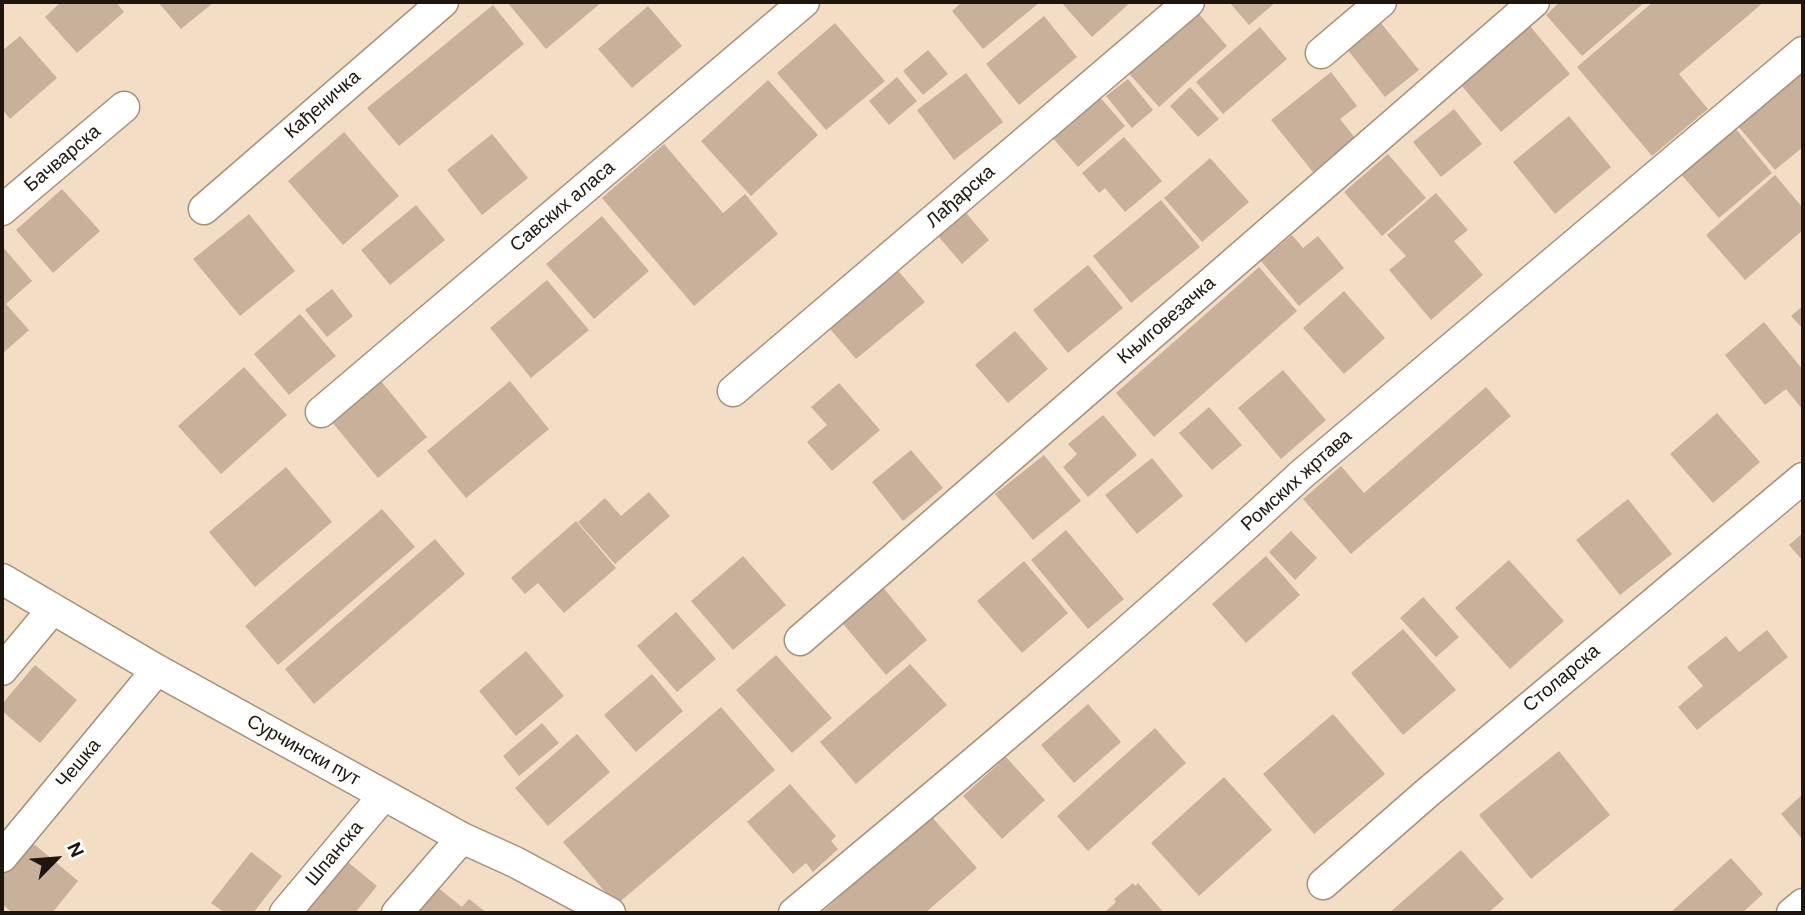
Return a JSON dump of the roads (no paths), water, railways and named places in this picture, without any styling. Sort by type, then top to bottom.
[{"type":"street","name":"Кађеничка","points":[[204,209],[443,2]]},
{"type":"street","name":"Савских аласа","points":[[321,412],[804,2]]},
{"type":"street","name":"Лађарска","points":[[733,391],[1189,2]]},
{"type":"street","points":[[1321,53],[1381,2]]},
{"type":"street","name":"Књиговезачка","points":[[800,640],[1534,2]]},
{"type":"street","name":"Ромских жртава","points":[[794,913],[1205,563],[1302,474],[1803,52]]},
{"type":"street","name":"Бачварска","points":[[2,210],[124,107]]},
{"type":"street","name":"Столарска","points":[[1323,884],[1427,793],[1803,478]]},
{"type":"street","name":"Сурчински пут","points":[[2,579],[157,670],[462,838],[515,862],[610,913]]},
{"type":"street","points":[[2,670],[52,610]]},
{"type":"street","name":"Чешка","points":[[2,857],[157,670]]},
{"type":"street","name":"Шпанска","points":[[285,913],[384,795]]},
{"type":"street","points":[[397,913],[462,838]]},
{"type":"street","points":[[1792,913],[1803,904]]}]
